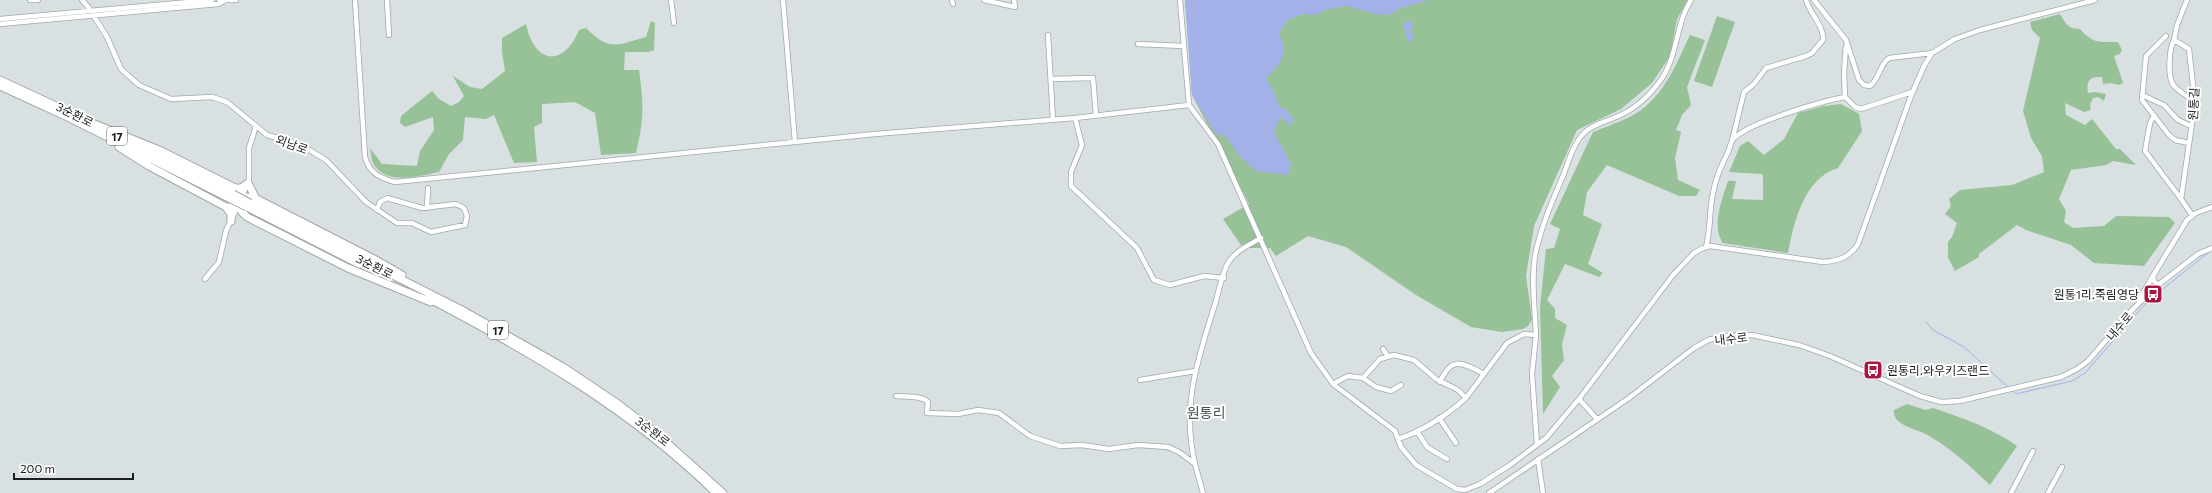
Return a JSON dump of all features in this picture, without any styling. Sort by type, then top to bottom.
[{"type":"highway","name":"3순환로","points":[[0,80],[233,194],[248,205],[526,345],[592,385],[681,454],[723,493]]},
{"type":"highway","name":"3순환로","points":[[0,86],[86,123]]},
{"type":"highway","points":[[86,123],[149,166],[226,207],[231,214],[231,221],[238,217],[247,217]]},
{"type":"highway","points":[[233,194],[248,183],[256,199]]},
{"type":"highway","points":[[233,194],[240,194],[241,211],[247,217],[348,268],[446,305]]},
{"type":"highway","points":[[226,207],[234,207],[246,196],[256,199],[374,259],[446,305]]},
{"type":"highway","name":"3순환로","points":[[446,305],[541,360],[601,398],[670,452],[716,493]]},
{"type":"street","points":[[30,0],[38,0]]},
{"type":"street","points":[[84,0],[89,8]]},
{"type":"street","points":[[0,19],[212,0]]},
{"type":"street","points":[[0,24],[218,4],[221,1],[236,0]]},
{"type":"street","points":[[356,0],[365,157],[372,171],[386,179],[404,182],[465,174],[795,142],[1075,118],[1189,105]]},
{"type":"street","points":[[387,0],[389,35]]},
{"type":"street","points":[[671,0],[674,23]]},
{"type":"street","points":[[783,0],[795,142]]},
{"type":"street","points":[[984,0],[1015,7],[1014,0]]},
{"type":"street","points":[[1180,0],[1189,105],[1218,144],[1311,353],[1333,384],[1395,431],[1401,447],[1416,465],[1458,489],[1465,490],[1492,477],[1546,438],[1579,400],[1673,275],[1694,253],[1706,247],[1823,262],[1840,260],[1848,256],[1856,249],[1912,92],[1932,53]]},
{"type":"street","points":[[1537,444],[1532,374],[1536,335],[1535,258],[1539,239],[1572,154],[1583,134],[1591,127],[1627,111],[1640,102],[1659,82],[1672,58],[1679,26],[1684,11],[1691,0]]},
{"type":"street","points":[[1706,247],[1709,233],[1709,212],[1718,170],[1732,141],[1744,92],[1754,84],[1766,68],[1806,56],[1812,53],[1823,40],[1821,29],[1808,10],[1806,0]]},
{"type":"street","points":[[1814,0],[1846,40],[1859,80],[1864,85],[1870,86],[1874,82],[1881,67],[1889,58],[1932,53],[1955,39],[1980,30],[2096,0]]},
{"type":"street","points":[[2187,0],[2177,25],[2170,53],[2172,81],[2178,90],[2195,101]]},
{"type":"street","name":"외남로","points":[[95,18],[107,37],[121,69],[139,85],[171,99],[217,98],[232,105],[272,138],[301,145],[317,154],[334,167],[358,195],[397,223],[412,223],[431,232],[465,225],[467,212],[461,206],[452,204],[427,208]]},
{"type":"street","points":[[1048,35],[1053,120]]},
{"type":"street","points":[[2166,36],[2146,56],[2142,95],[2143,102],[2172,138],[2189,143]]},
{"type":"street","points":[[1846,40],[1844,73],[1845,97],[1855,107],[1861,109],[1912,92]]},
{"type":"street","name":"원통길","points":[[2174,40],[2189,49],[2195,101],[2181,199]]},
{"type":"street","points":[[1138,44],[1184,46]]},
{"type":"street","points":[[1051,79],[1093,78],[1096,115]]},
{"type":"street","points":[[2142,95],[2164,105],[2178,120],[2192,126]]},
{"type":"street","points":[[1732,141],[1758,125],[1796,109],[1845,97]]},
{"type":"street","points":[[2154,116],[2150,123],[2145,151],[2192,215]]},
{"type":"street","points":[[1075,118],[1082,145],[1071,172],[1071,186],[1137,248],[1154,280],[1170,285],[1204,276],[1224,278]]},
{"type":"street","points":[[205,279],[219,262],[231,221],[248,183],[249,148],[256,126]]},
{"type":"street","points":[[378,210],[380,202],[387,198],[415,207],[427,208],[428,188]]},
{"type":"street","points":[[2134,308],[2182,228],[2192,215],[2212,207]]},
{"type":"street","points":[[1203,493],[1195,464],[1190,422],[1191,390],[1195,371],[1224,278],[1226,265],[1232,257],[1261,238]]},
{"type":"street","name":"내수로","points":[[1489,493],[1597,418],[1629,398],[1697,346],[1717,338],[1740,335],[1763,337],[1814,350],[1933,400],[1960,401],[2061,377],[2077,369],[2095,354],[2134,308],[2158,285],[2192,258],[2212,248]]},
{"type":"street","points":[[2153,276],[2154,282],[2158,285]]},
{"type":"street","points":[[1398,439],[1417,431],[1439,418],[1466,398],[1507,343],[1524,334],[1536,335]]},
{"type":"street","points":[[1383,349],[1387,356]]},
{"type":"street","points":[[1363,378],[1375,363],[1387,356],[1394,355],[1414,360],[1440,382],[1458,390],[1466,398]]},
{"type":"street","points":[[1440,382],[1445,371],[1456,363],[1463,363],[1484,374]]},
{"type":"street","points":[[1140,380],[1195,371]]},
{"type":"street","points":[[1333,384],[1348,376],[1363,378],[1376,387],[1392,391],[1401,385]]},
{"type":"street","points":[[896,396],[924,399],[928,402],[927,413],[958,414],[978,410],[1002,414],[1030,436],[1054,446],[1082,445],[1109,449],[1134,445],[1163,446],[1172,449],[1195,464]]},
{"type":"street","points":[[1579,400],[1597,418]]},
{"type":"street","points":[[1439,418],[1456,443]]},
{"type":"street","points":[[1417,431],[1427,447],[1446,459]]},
{"type":"street","points":[[2011,493],[2033,451]]},
{"type":"street","points":[[1538,459],[1543,493]]},
{"type":"street","points":[[2048,493],[2062,467]]},
{"type":"green space","points":[[1185,0],[1688,0],[1677,19],[1670,56],[1652,83],[1621,109],[1577,130],[1534,226],[1526,276],[1532,319],[1528,326],[1523,329],[1502,332],[1471,327],[1416,295],[1346,247],[1308,236],[1276,256],[1270,248],[1243,248],[1223,219],[1249,204],[1192,95]]},
{"type":"green space","points":[[2060,14],[2070,27],[2080,29],[2093,40],[2118,42],[2122,50],[2120,54],[2114,56],[2123,83],[2119,85],[2110,83],[2103,84],[2102,77],[2091,78],[2088,82],[2088,93],[2095,92],[2106,94],[2104,101],[2098,97],[2093,98],[2090,104],[2091,110],[2084,112],[2065,103],[2066,115],[2085,125],[2092,119],[2116,149],[2120,149],[2136,165],[2113,161],[2106,165],[2071,170],[2059,199],[2066,211],[2064,222],[2073,228],[2104,226],[2116,216],[2169,217],[2175,223],[2144,266],[2094,263],[2071,245],[2026,230],[2017,225],[1979,254],[1979,257],[1955,271],[1948,258],[1948,242],[1952,237],[1957,223],[1945,214],[1951,206],[1949,199],[1960,190],[2012,185],[2044,172],[2042,156],[2031,138],[2023,111],[2040,38],[2032,30],[2030,22]]},
{"type":"green space","points":[[1717,16],[1735,22],[1712,87],[1694,81]]},
{"type":"green space","points":[[651,21],[655,23],[654,50],[649,52],[625,52],[624,70],[639,70],[641,82],[641,130],[636,153],[601,155],[595,113],[575,102],[542,104],[542,123],[534,127],[537,162],[514,163],[494,115],[486,119],[465,117],[463,140],[449,154],[439,172],[413,177],[394,177],[386,175],[373,163],[370,148],[382,164],[417,166],[420,151],[434,130],[433,117],[405,127],[400,123],[401,116],[432,91],[439,99],[451,106],[459,102],[464,96],[453,76],[470,87],[482,89],[505,71],[502,38],[526,24],[535,47],[542,53],[550,56],[557,56],[565,51],[572,43],[579,30],[586,28],[594,36],[608,44],[621,44],[646,37]]},
{"type":"green space","points":[[1690,35],[1705,40],[1687,87],[1691,105],[1682,115],[1676,130],[1681,132],[1675,158],[1678,180],[1700,190],[1696,196],[1679,196],[1607,165],[1587,192],[1583,215],[1602,224],[1588,264],[1603,273],[1599,277],[1565,264],[1547,300],[1555,309],[1555,318],[1567,325],[1562,344],[1564,360],[1552,376],[1560,387],[1543,414],[1540,307],[1546,249],[1554,248],[1560,229],[1550,224],[1593,132],[1635,114],[1654,99],[1672,73]]},
{"type":"green space","points":[[1841,104],[1859,114],[1862,131],[1838,168],[1826,173],[1809,191],[1797,215],[1788,253],[1723,243],[1718,229],[1718,221],[1721,204],[1728,181],[1736,181],[1732,199],[1763,200],[1762,174],[1729,172],[1740,146],[1748,141],[1764,155],[1784,139],[1798,113],[1824,106]]},
{"type":"green space","points":[[1907,404],[1926,410],[1933,408],[1966,420],[1998,434],[2017,446],[1990,485],[1944,445],[1926,434],[1901,423],[1894,415],[1894,410]]},
{"type":"water","points":[[1185,0],[1428,0],[1398,9],[1390,15],[1374,14],[1348,6],[1328,9],[1316,15],[1303,14],[1288,20],[1279,33],[1284,46],[1284,52],[1278,65],[1266,79],[1275,93],[1279,107],[1286,109],[1294,120],[1291,125],[1280,117],[1274,132],[1291,164],[1288,175],[1256,171],[1239,155],[1225,136],[1216,134],[1192,95]]},
{"type":"water","points":[[1409,21],[1414,23],[1411,30],[1414,39],[1408,42],[1403,23]]},
{"type":"waterway","points":[[2012,390],[2016,394],[2072,381],[2085,373],[2147,302],[2210,251]]},
{"type":"waterway","points":[[1926,322],[1933,330],[1964,347],[2008,387]]},
{"type":"place","name":"원통1리.죽림영당","points":[[2153,294]]},
{"type":"place","name":"원통리.와우키즈랜드","points":[[1873,370]]},
{"type":"district","name":"원통리","points":[[1206,412]]}]
